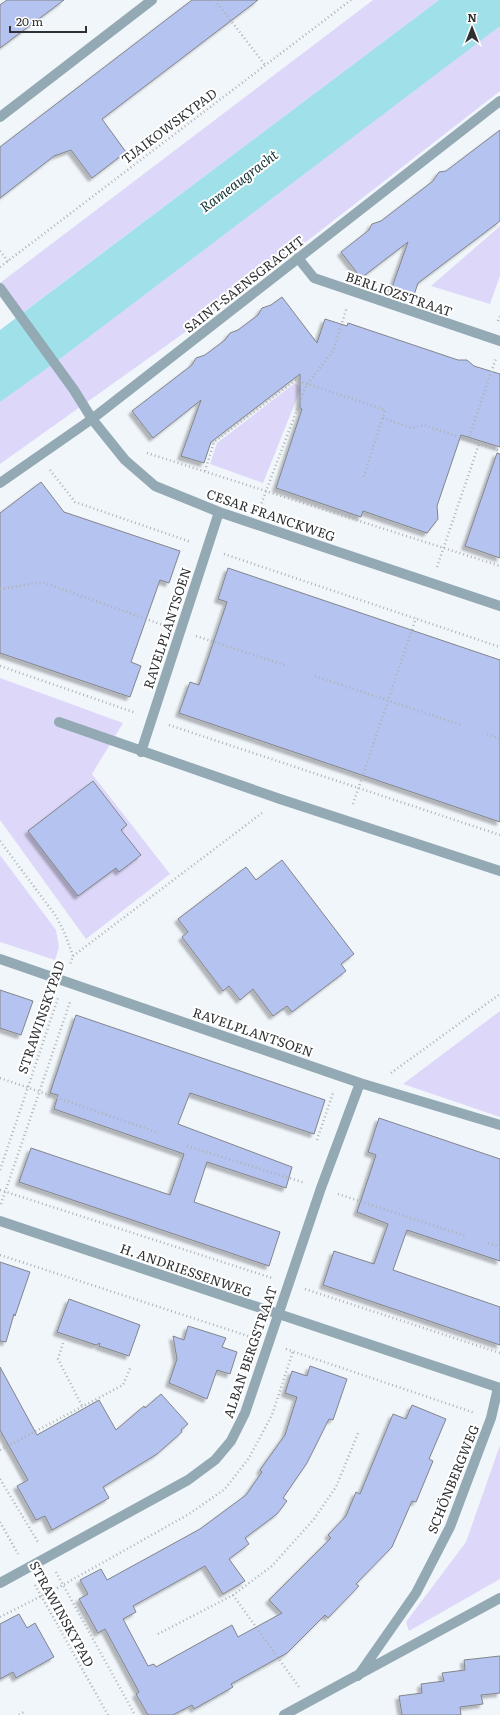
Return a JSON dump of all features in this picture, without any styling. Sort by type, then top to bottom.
[{"type":"street","points":[[0,117],[152,0]]},
{"type":"street","name":"SAINT-SAENSGRACHT","points":[[0,483],[92,419],[500,101]]},
{"type":"street","name":"BERLIOZSTRAAT","points":[[298,258],[314,278],[500,341]]},
{"type":"street","name":"CESAR FRANCKWEG","points":[[0,288],[74,390],[92,419],[125,460],[155,486],[219,512],[500,606]]},
{"type":"street","name":"RAVELPLANTSOEN","points":[[141,752],[219,512]]},
{"type":"street","points":[[59,722],[141,752],[347,822],[500,870]]},
{"type":"street","name":"RAVELPLANTSOEN","points":[[0,959],[360,1083],[500,1125]]},
{"type":"street","name":"ALBAN BERGSTRAAT","points":[[0,1583],[188,1480],[215,1460],[231,1441],[244,1413],[288,1283],[360,1083]]},
{"type":"street","name":"H. ANDRIESSENWEG","points":[[0,1221],[499,1388]]},
{"type":"street","name":"SCHÖNBERGWEG","points":[[358,1676],[416,1593],[450,1527],[491,1418],[499,1388]]},
{"type":"street","name":"SCHÖNBERGWEG","points":[[284,1715],[500,1598]]},
{"type":"path","points":[[215,0],[265,65]]},
{"type":"path","name":"TJAIKOWSKYPAD","points":[[0,267],[351,0]]},
{"type":"path","points":[[0,251],[8,261]]},
{"type":"path","points":[[254,524],[308,383],[333,351],[352,292]]},
{"type":"path","points":[[468,440],[498,354]]},
{"type":"path","points":[[204,471],[214,442],[296,380],[385,410],[363,479]]},
{"type":"path","points":[[383,418],[411,428],[424,425],[500,451]]},
{"type":"path","points":[[431,583],[479,444]]},
{"type":"path","points":[[146,453],[500,566]]},
{"type":"path","points":[[39,456],[75,502],[500,647]]},
{"type":"path","points":[[0,589],[42,582],[180,631],[287,666]]},
{"type":"path","points":[[347,822],[416,618]]},
{"type":"path","points":[[0,666],[151,719],[500,835]]},
{"type":"path","points":[[315,676],[461,725]]},
{"type":"path","points":[[487,734],[500,739]]},
{"type":"path","points":[[73,956],[280,799]]},
{"type":"path","name":"STRAWINSKYPAD","points":[[0,841],[56,916],[65,934],[73,956],[27,1087],[0,1170]]},
{"type":"path","points":[[0,1208],[76,985]]},
{"type":"path","points":[[388,1075],[500,994]]},
{"type":"path","points":[[0,1078],[159,1133]]},
{"type":"path","points":[[0,1190],[500,1353]]},
{"type":"path","points":[[488,1243],[500,1247]]},
{"type":"path","points":[[63,1344],[58,1359],[82,1406]]},
{"type":"path","points":[[0,1450],[123,1386],[131,1366]]},
{"type":"path","points":[[158,1634],[233,1595],[272,1566],[314,1519],[336,1487],[359,1431]]},
{"type":"path","name":"STRAWINSKYPAD","points":[[0,1479],[48,1558],[135,1715]]},
{"type":"path","name":"STRAWINSKYPAD","points":[[0,1522],[108,1715]]},
{"type":"path","points":[[233,1595],[309,1702]]},
{"type":"path","points":[[19,1715],[24,1712]]},
{"type":"shaded area","points":[[373,0],[439,0],[21,314],[0,286],[0,283]]},
{"type":"shaded area","points":[[500,25],[500,91],[243,291],[0,464],[0,400]]},
{"type":"shaded area","points":[[500,226],[500,276],[490,304],[431,286]]},
{"type":"shaded area","points":[[295,383],[301,388],[263,483],[210,464],[217,443]]},
{"type":"shaded area","points":[[0,678],[123,723],[92,774],[170,874],[86,939],[0,820]]},
{"type":"shaded area","points":[[0,855],[56,930],[59,947],[55,960],[0,942]]},
{"type":"shaded area","points":[[500,1011],[500,1117],[403,1084]]},
{"type":"shaded area","points":[[500,1445],[500,1579],[409,1631],[406,1622],[466,1542]]},
{"type":"water","name":"Rameaugracht","points":[[439,0],[500,0],[500,26],[57,361],[0,402],[0,330]]},
{"type":"building","points":[[7,0],[64,0],[0,48],[0,5]]},
{"type":"building","points":[[192,0],[258,0],[102,119],[126,152],[92,178],[71,150],[54,156],[0,198],[0,147]]},
{"type":"building","points":[[500,130],[500,221],[418,283],[413,298],[391,290],[408,242],[361,278],[341,252],[369,230],[372,224],[381,221],[433,181],[439,172],[446,171]]},
{"type":"building","points":[[282,297],[317,343],[325,319],[347,326],[348,323],[458,360],[467,360],[474,366],[500,374],[500,447],[461,435],[437,506],[438,519],[427,533],[363,511],[361,517],[276,488],[302,409],[300,408],[300,374],[211,442],[204,463],[181,456],[201,400],[153,438],[132,411],[192,365],[196,358],[205,355],[225,340],[230,333],[238,330],[258,315],[262,308],[271,305]]},
{"type":"building","points":[[497,453],[500,454],[500,558],[465,546]]},
{"type":"building","points":[[41,482],[64,512],[180,551],[169,583],[160,580],[131,662],[141,666],[130,697],[0,653],[0,513]]},
{"type":"building","points":[[228,568],[500,660],[500,822],[179,713],[190,682],[199,685],[227,602],[218,599]]},
{"type":"building","points":[[93,781],[127,825],[121,830],[141,855],[119,872],[116,868],[78,896],[28,831]]},
{"type":"building","points":[[282,860],[354,954],[341,964],[346,971],[292,1012],[287,1006],[273,1016],[253,989],[240,1000],[229,986],[223,991],[182,937],[188,932],[178,919],[246,867],[256,880]]},
{"type":"building","points":[[0,990],[33,1001],[21,1035],[0,1028]]},
{"type":"building","points":[[76,1015],[325,1100],[314,1134],[190,1093],[178,1124],[292,1167],[286,1188],[207,1162],[194,1202],[280,1232],[269,1266],[19,1182],[31,1148],[170,1195],[184,1154],[54,1109],[58,1095],[50,1093]]},
{"type":"building","points":[[379,1118],[500,1159],[500,1261],[407,1230],[393,1270],[500,1307],[500,1345],[323,1285],[334,1251],[374,1264],[388,1224],[357,1212],[376,1155],[368,1152]]},
{"type":"building","points":[[0,1262],[30,1272],[15,1316],[14,1314],[6,1342],[0,1341]]},
{"type":"building","points":[[69,1299],[140,1325],[129,1356],[99,1346],[100,1343],[96,1345],[57,1332]]},
{"type":"building","points":[[188,1326],[226,1338],[222,1347],[237,1352],[230,1374],[217,1370],[207,1399],[169,1383],[177,1359],[173,1336],[184,1340]]},
{"type":"building","points":[[310,1366],[347,1379],[333,1420],[329,1419],[307,1463],[283,1498],[287,1501],[277,1514],[245,1538],[249,1544],[229,1559],[245,1581],[223,1594],[205,1566],[133,1606],[136,1612],[123,1619],[148,1666],[154,1664],[156,1667],[232,1625],[238,1637],[282,1613],[269,1600],[331,1538],[328,1535],[346,1516],[356,1492],[360,1494],[393,1414],[406,1419],[412,1405],[446,1419],[429,1459],[433,1461],[416,1502],[412,1501],[392,1547],[356,1584],[359,1586],[328,1618],[325,1615],[287,1653],[231,1684],[233,1687],[194,1709],[192,1705],[173,1715],[148,1715],[136,1694],[139,1692],[105,1629],[98,1633],[79,1599],[88,1594],[80,1580],[101,1569],[107,1580],[200,1529],[246,1495],[262,1472],[260,1470],[285,1435],[297,1397],[285,1393],[292,1371],[307,1376]]},
{"type":"building","points":[[0,1367],[37,1435],[99,1400],[116,1430],[144,1406],[145,1408],[161,1394],[188,1424],[181,1430],[182,1432],[157,1454],[103,1487],[109,1498],[52,1530],[45,1516],[36,1520],[17,1486],[28,1480],[0,1430]]},
{"type":"building","points":[[19,1614],[27,1628],[35,1623],[54,1657],[16,1678],[13,1672],[0,1679],[0,1624]]},
{"type":"building","points":[[500,1656],[500,1693],[481,1695],[483,1704],[460,1707],[461,1715],[402,1715],[399,1696],[422,1693],[421,1684],[444,1681],[442,1673],[465,1670],[464,1660]]}]
